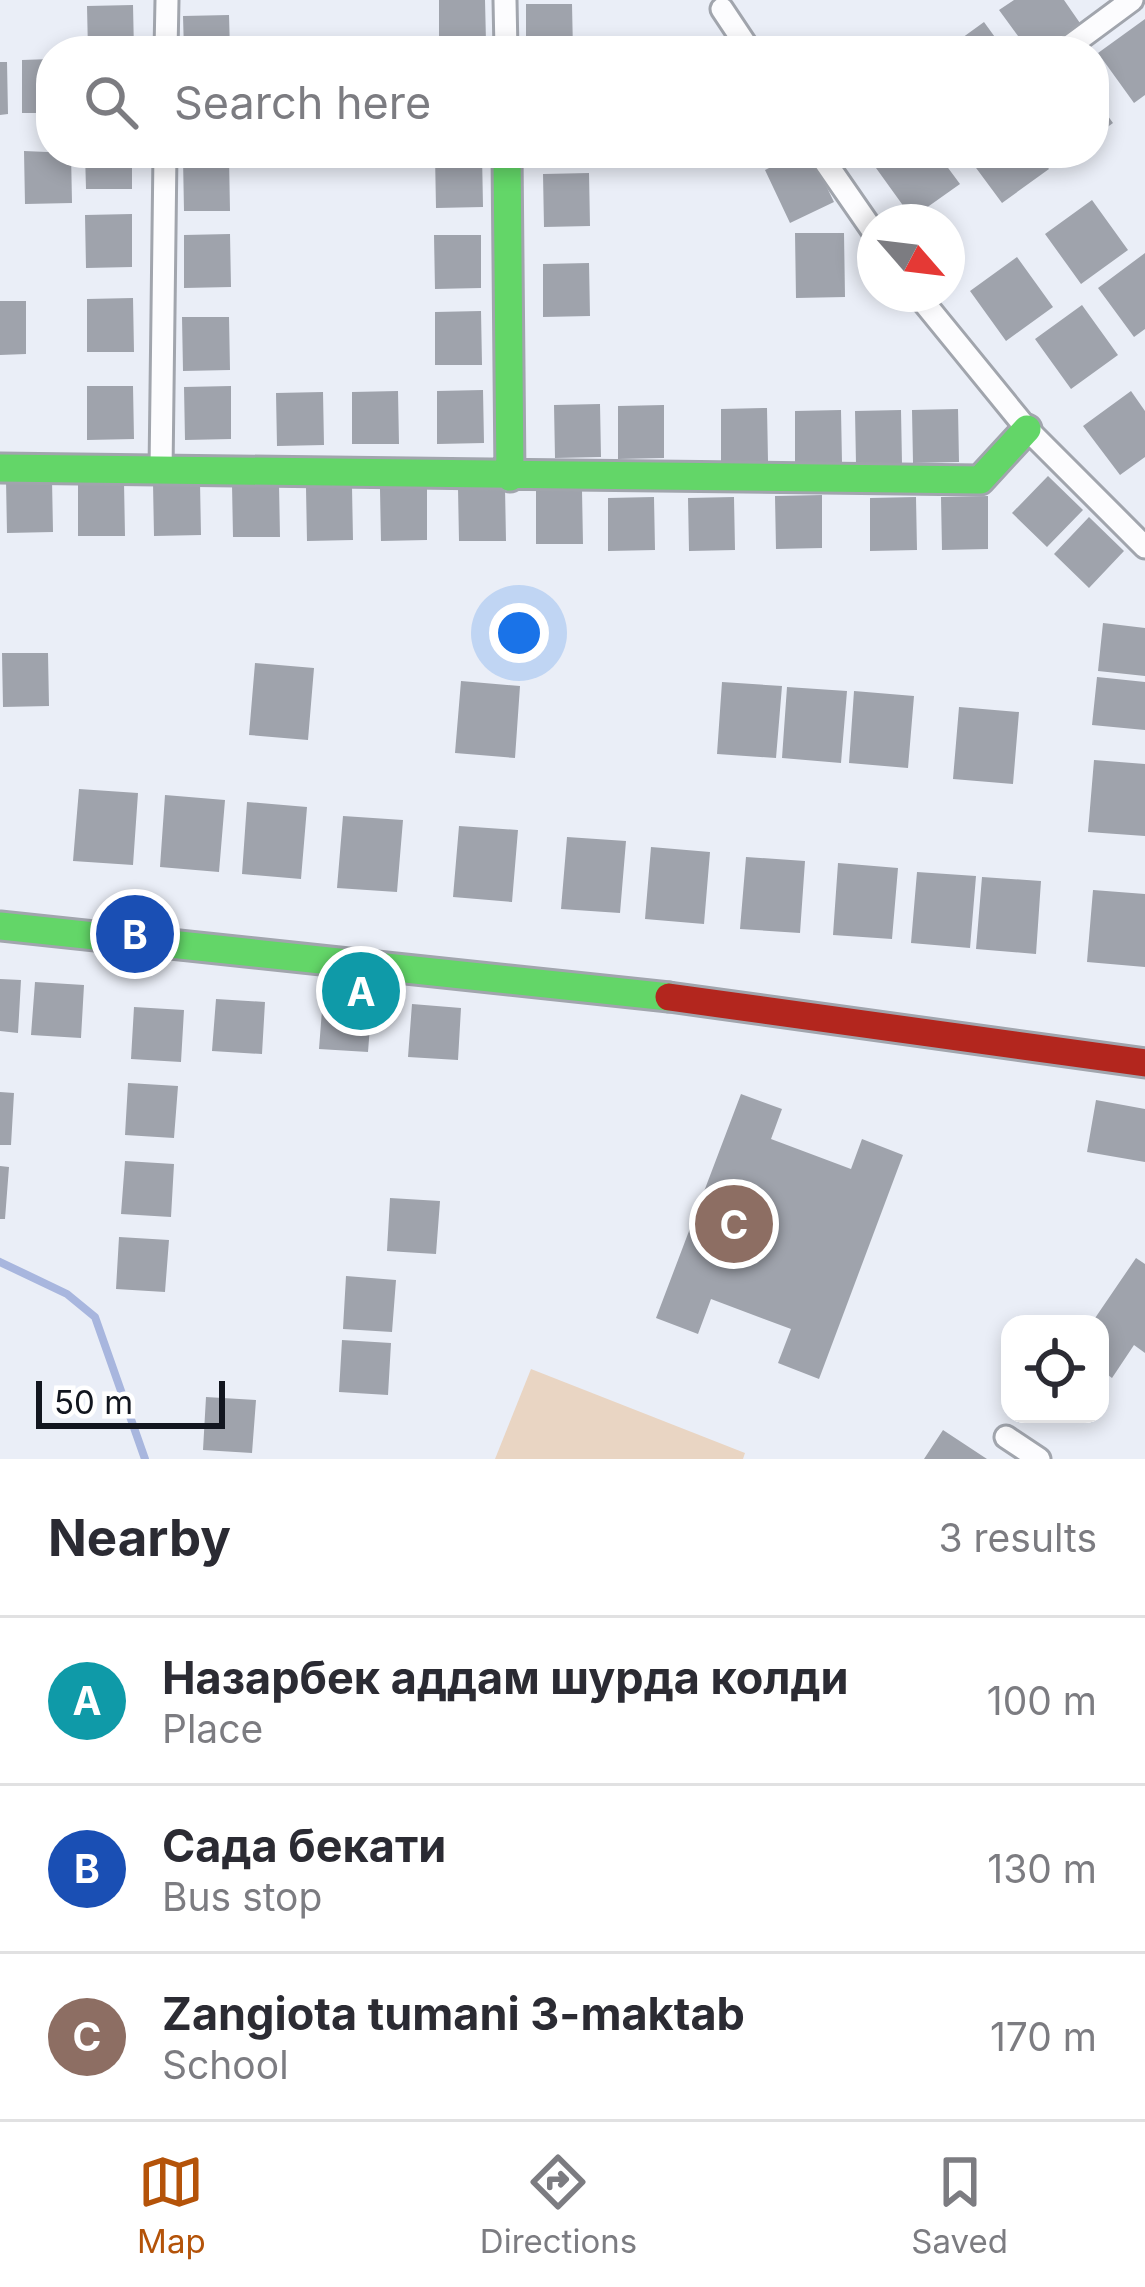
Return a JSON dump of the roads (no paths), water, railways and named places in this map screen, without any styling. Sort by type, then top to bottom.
[{"type":"street","points":[[166,36],[167,0]]},
{"type":"street","points":[[506,0],[506,36]]},
{"type":"street","points":[[1078,36],[1101,10],[1132,0]]},
{"type":"street","points":[[722,9],[740,36]]},
{"type":"street","points":[[160,471],[165,168]]},
{"type":"street","points":[[507,168],[510,477]]},
{"type":"street","points":[[829,168],[857,208]]},
{"type":"street","points":[[932,312],[1027,429],[1145,547]]},
{"type":"street","points":[[0,468],[980,480],[1027,429]]},
{"type":"street","points":[[0,926],[745,1005],[1145,1063]]},
{"type":"street","points":[[1006,1437],[1040,1459]]},
{"type":"waterway","points":[[0,1262],[67,1294],[95,1317],[145,1459]]},
{"type":"place","name":"Сада бекати","points":[[135,934]]},
{"type":"place","name":"Назарбек аддам шурда колди","points":[[361,991]]},
{"type":"place","name":"Zangiota tumani 3-maktab","points":[[734,1224]]}]
